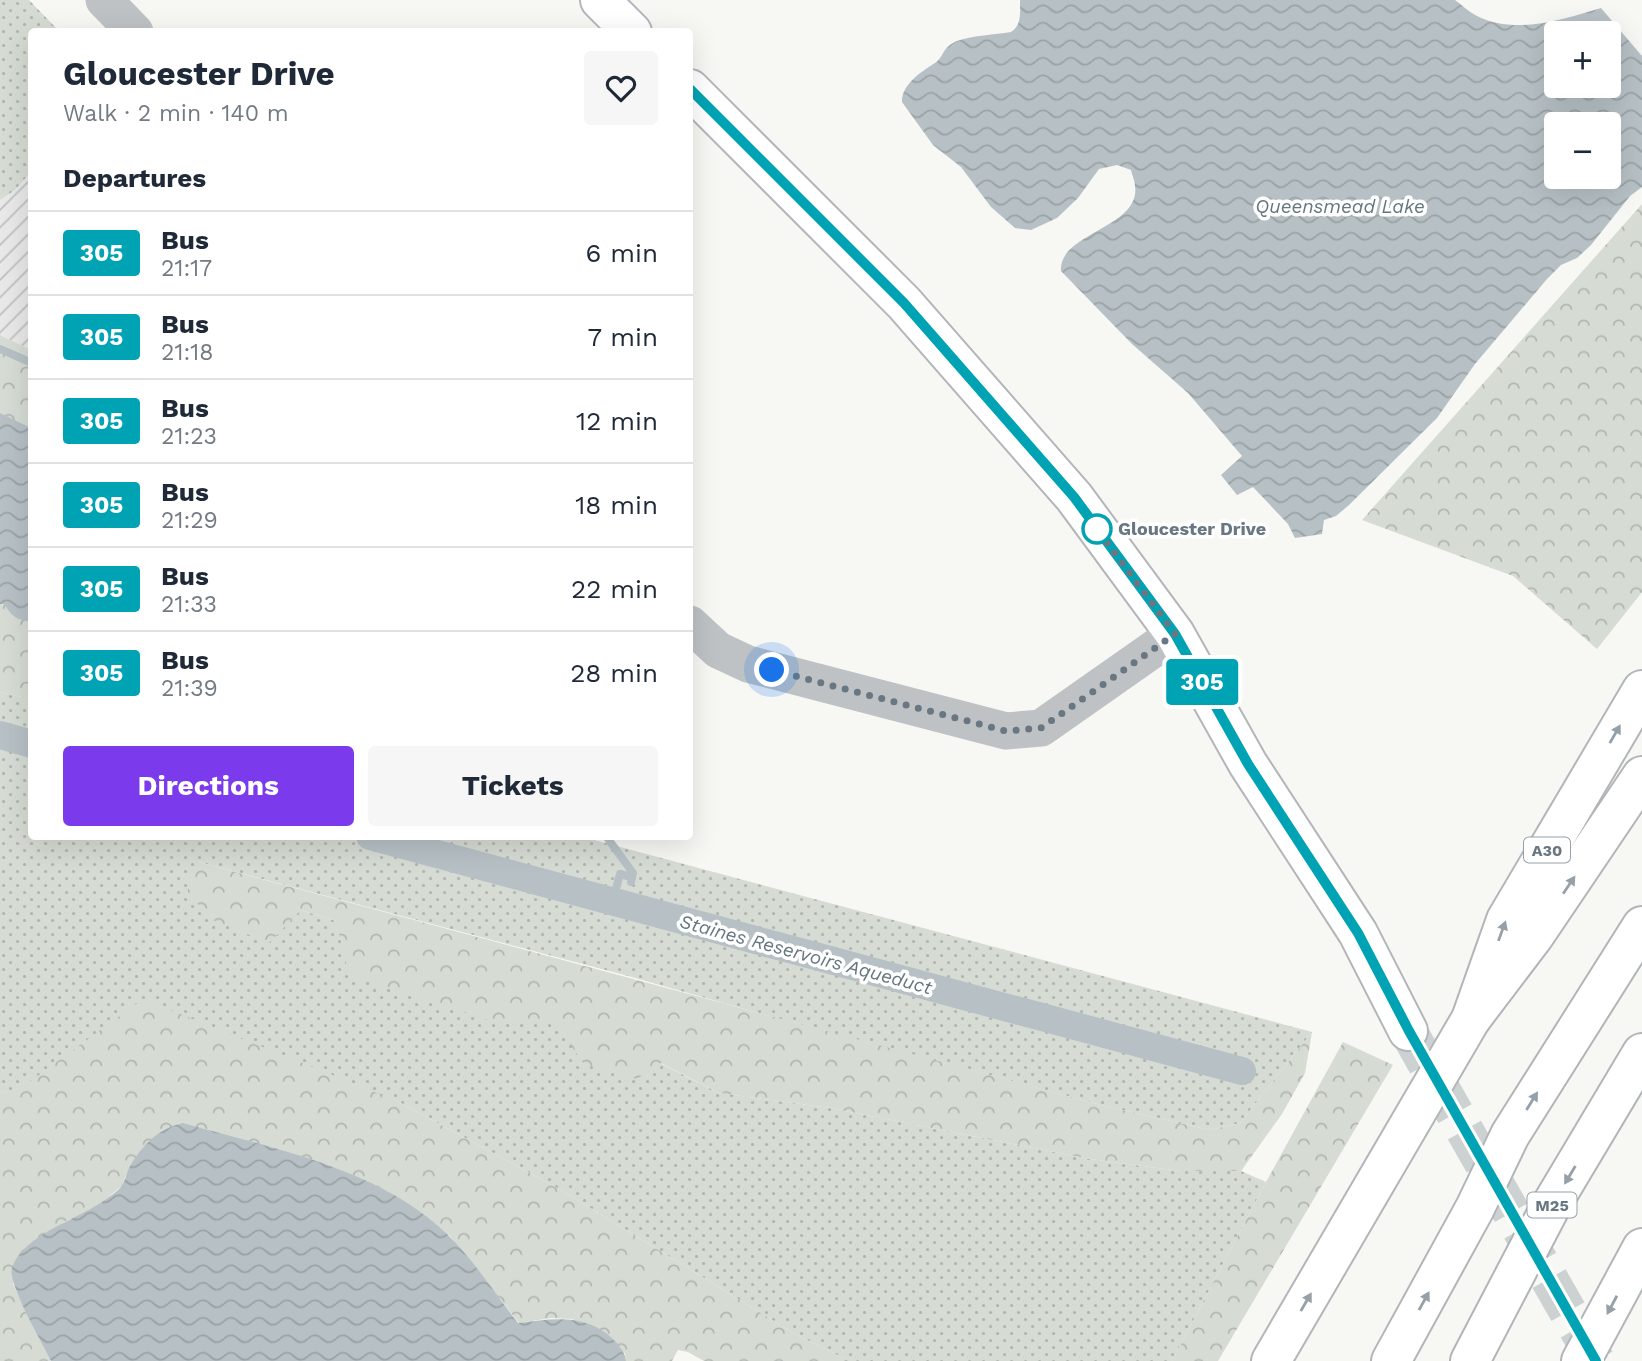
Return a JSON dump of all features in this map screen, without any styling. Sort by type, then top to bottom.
[{"type":"main road","points":[[600,0],[628,28]]},
{"type":"main road","points":[[693,92],[904,303],[1074,497],[1175,634],[1248,764],[1358,933],[1409,1031]]},
{"type":"main road","name":"A30","points":[[1271,1361],[1471,1019],[1506,920],[1642,690]]},
{"type":"main road","points":[[1471,1019],[1534,936],[1642,776]]},
{"type":"main road","points":[[1391,1361],[1475,1208],[1510,1135],[1642,926]]},
{"type":"main road","name":"M25","points":[[1470,1361],[1553,1202],[1642,1053]]},
{"type":"main road","points":[[1581,1361],[1642,1248]]},
{"type":"street","points":[[104,0],[131,28]]},
{"type":"street","points":[[693,627],[718,650],[748,664],[1006,731],[1041,728],[1175,634]]},
{"type":"shaded area","points":[[28,175],[28,349],[0,335],[0,200],[15,190]]},
{"type":"green space","points":[[0,0],[29,0],[56,28],[28,28],[28,175],[15,190],[0,200]]},
{"type":"green space","points":[[1642,204],[1642,592],[1597,649],[1513,576],[1362,520]]},
{"type":"green space","points":[[0,335],[28,349],[28,698],[0,692]]},
{"type":"green space","points":[[0,692],[28,698],[28,840],[594,840],[1312,1032],[1240,1123],[1210,1130],[1105,1106],[195,861],[301,910],[336,921],[497,1023],[555,1023],[660,1063],[719,1093],[830,1108],[1090,1159],[1180,1171],[1241,1171],[1266,1182],[1172,1361],[849,1361],[795,1334],[561,1190],[397,1101],[25,1086],[0,1094]]},
{"type":"green space","points":[[195,861],[1105,1106],[1210,1130],[1240,1123],[1312,1032],[1305,1073],[1282,1114],[1241,1171],[1180,1171],[1090,1159],[830,1108],[719,1093],[661,1063],[637,1079],[584,1064],[555,1023],[497,1023],[349,975],[336,921],[301,910],[269,943],[213,920],[187,893]]},
{"type":"green space","points":[[143,999],[397,1101],[561,1190],[795,1334],[849,1361],[704,1361],[678,1350],[672,1361],[626,1361],[625,1353],[572,1319],[551,1318],[519,1323],[449,1235],[128,1170],[122,1186],[92,1210],[64,1222],[13,1284],[51,1361],[0,1361],[0,1094],[25,1085]]},
{"type":"green space","points":[[1343,1042],[1393,1065],[1218,1361],[1172,1361],[1266,1182]]},
{"type":"water","name":"Queensmead Lake","points":[[1020,0],[1455,0],[1474,14],[1492,22],[1523,25],[1544,23],[1544,98],[1621,98],[1621,31],[1642,56],[1642,187],[1630,196],[1591,245],[1577,258],[1561,265],[1547,279],[1475,364],[1437,418],[1349,505],[1336,516],[1324,520],[1322,534],[1295,538],[1288,524],[1253,487],[1237,495],[1221,475],[1242,456],[1188,393],[1132,344],[1061,271],[1064,258],[1072,248],[1126,212],[1133,200],[1135,184],[1131,170],[1117,165],[1099,169],[1078,198],[1057,218],[1031,230],[1015,228],[991,207],[961,167],[933,145],[902,102],[909,84],[938,60],[952,44],[970,37],[1011,32],[1020,18]]},
{"type":"water","name":"Queensmead Lake","points":[[1601,8],[1612,21],[1555,21],[1571,17]]},
{"type":"water","points":[[0,413],[28,427],[28,620],[12,615],[4,604],[0,604]]},
{"type":"water","points":[[183,1123],[323,1163],[390,1193],[421,1212],[457,1244],[518,1323],[558,1319],[583,1322],[606,1333],[616,1342],[626,1361],[51,1361],[15,1286],[12,1268],[18,1256],[40,1236],[117,1191],[144,1146],[165,1129]]},
{"type":"waterway","points":[[0,349],[28,361]]},
{"type":"waterway","name":"Staines Reservoirs Aqueduct","points":[[0,735],[28,743]]},
{"type":"waterway","name":"Staines Reservoirs Aqueduct","points":[[385,840],[1242,1071]]},
{"type":"waterway","points":[[609,840],[633,873],[631,882]]},
{"type":"waterway","points":[[612,903],[620,874],[632,877]]},
{"type":"tunnel","points":[[1408,1031],[1596,1361]]},
{"type":"bus line","name":"305","points":[[693,92],[904,303],[1074,497],[1175,634],[1248,764],[1358,933],[1409,1031],[1596,1361]]},
{"type":"place","name":"Gloucester Drive","points":[[1097,529]]},
{"type":"route","points":[[772,670],[1006,731],[1041,728],[1175,634],[1097,529]]}]
